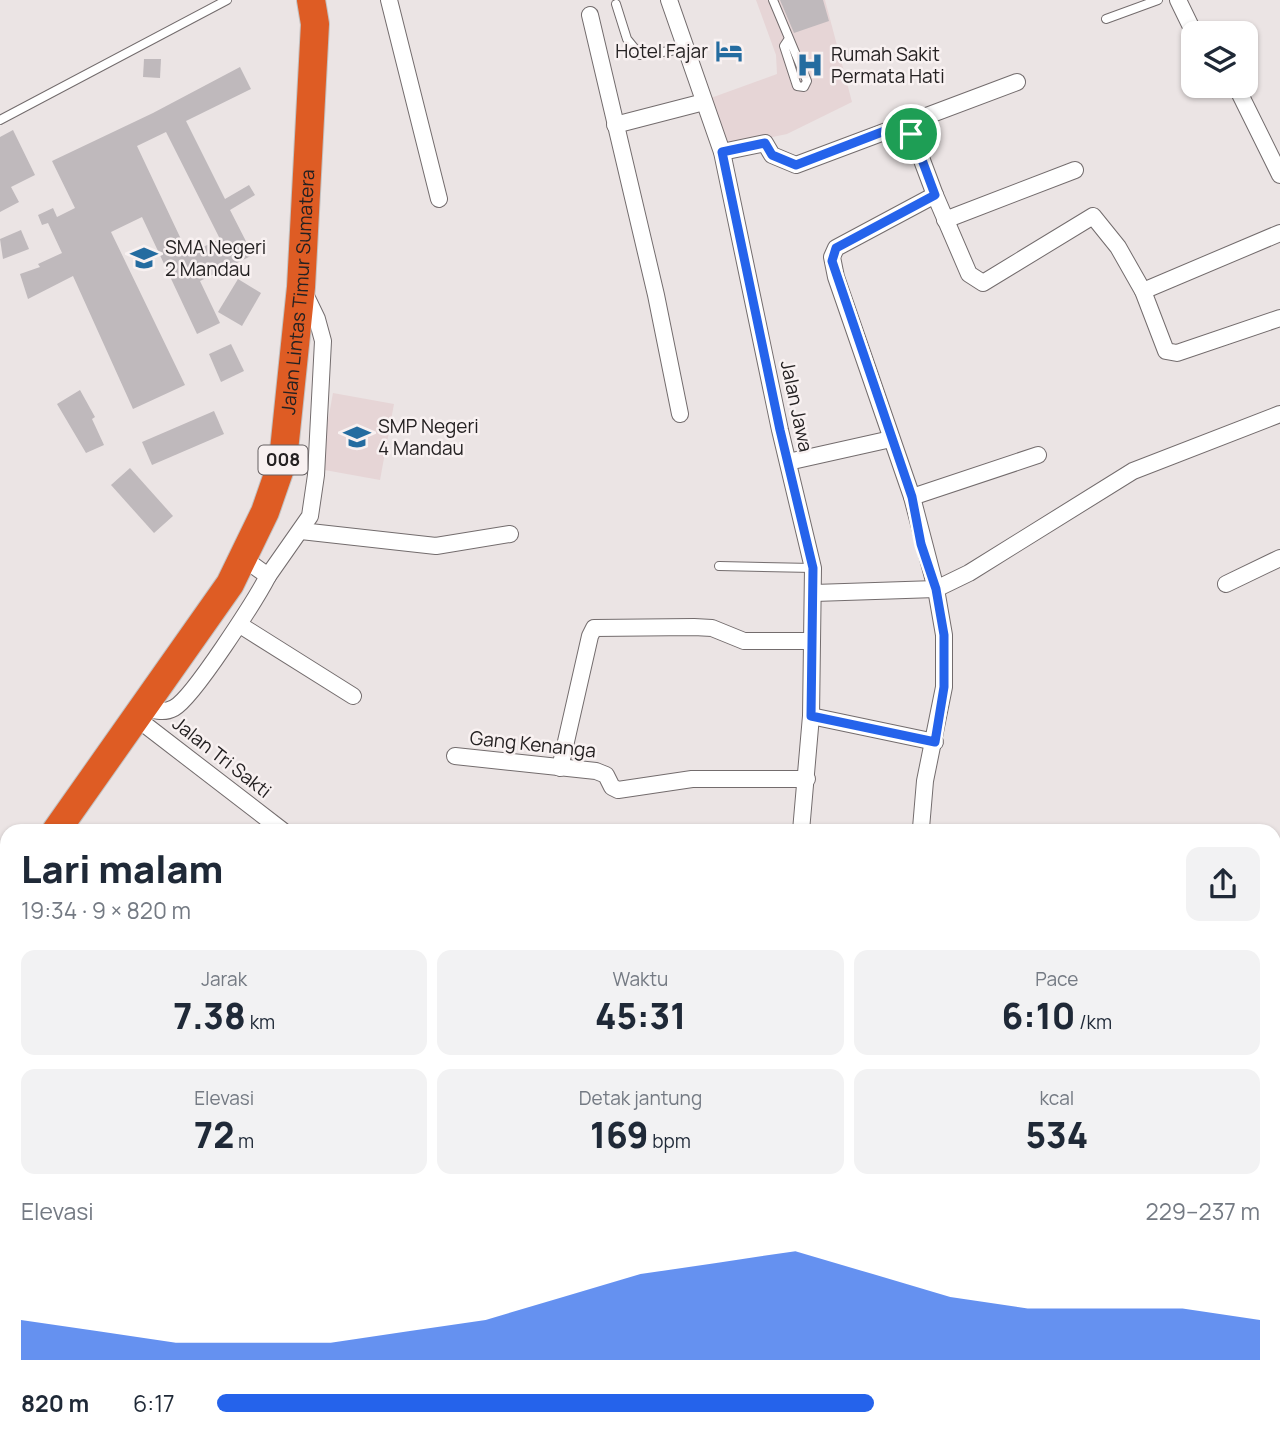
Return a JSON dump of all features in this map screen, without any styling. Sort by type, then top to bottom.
[{"type":"highway","name":"Jalan Lintas Timur Sumatera","points":[[61,824],[230,584],[265,512],[283,460],[301,287],[316,8]]},
{"type":"street","points":[[389,0],[439,199]]},
{"type":"street","name":"Jalan Jawa","points":[[669,0],[722,152],[813,568],[811,716],[803,824]]},
{"type":"street","points":[[1178,0],[1188,21]]},
{"type":"street","points":[[590,15],[680,414]]},
{"type":"street","points":[[722,152],[765,143],[772,155],[796,165],[1017,82]]},
{"type":"street","points":[[1242,98],[1280,175]]},
{"type":"street","points":[[615,125],[704,102]]},
{"type":"street","points":[[908,122],[945,220],[973,279],[983,283],[1093,216],[1118,247],[1143,291],[1162,346],[1171,353],[1280,318]]},
{"type":"street","points":[[1264,139],[1280,131]]},
{"type":"street","points":[[945,220],[1075,170]]},
{"type":"street","points":[[921,824],[925,781],[944,687],[944,635],[936,589],[921,544],[912,497],[836,277],[832,257],[836,248],[935,195]]},
{"type":"street","points":[[1143,291],[1280,233]]},
{"type":"street","points":[[139,712],[158,712],[178,706],[240,625],[268,576],[310,516],[316,475],[323,341],[317,319],[301,287]]},
{"type":"street","points":[[814,593],[936,589],[969,573],[1133,471],[1280,414]]},
{"type":"street","points":[[788,463],[891,439]]},
{"type":"street","points":[[912,497],[1038,455]]},
{"type":"street","points":[[301,531],[436,546],[510,534]]},
{"type":"street","points":[[243,558],[268,576]]},
{"type":"street","points":[[1226,584],[1280,558]]},
{"type":"street","points":[[240,625],[353,696]]},
{"type":"street","points":[[560,768],[594,628],[712,628],[744,641],[811,641]]},
{"type":"street","name":"Jalan Tri Sakti","points":[[139,712],[275,824]]},
{"type":"street","points":[[811,716],[935,742]]},
{"type":"street","name":"Gang Kenanga","points":[[455,756],[601,772],[618,790],[692,779],[807,779]]},
{"type":"lane","points":[[0,120],[227,0]]},
{"type":"lane","points":[[773,0],[788,40],[793,42],[807,81],[804,87],[797,86],[785,46],[788,40]]},
{"type":"lane","points":[[1106,19],[1157,0]]},
{"type":"lane","points":[[616,4],[627,39],[640,55],[685,49]]},
{"type":"lane","points":[[719,566],[813,568]]},
{"type":"shaded area","name":"Rumah Sakit Permata Hati","points":[[756,0],[825,0],[852,102],[787,134],[725,147],[708,99],[777,74],[776,55]]},
{"type":"shaded area","name":"SMP Negeri 4 Mandau","points":[[333,393],[394,404],[380,480],[319,469]]},
{"type":"building","points":[[780,0],[823,0],[829,21],[794,33]]},
{"type":"building","points":[[144,59],[161,59],[160,78],[143,77]]},
{"type":"building","points":[[240,67],[251,89],[186,121],[225,199],[249,185],[255,195],[230,210],[253,255],[200,281],[220,323],[197,334],[142,217],[111,232],[185,385],[133,409],[73,276],[28,299],[20,274],[40,267],[38,264],[62,253],[48,223],[42,225],[38,215],[53,208],[57,217],[75,208],[52,161],[153,113]],"holes":[[[166,132],[220,239],[188,254],[137,146]]]},
{"type":"building","points":[[13,130],[35,175],[11,187],[19,202],[0,212],[0,137]]},
{"type":"building","points":[[21,230],[29,249],[3,259],[0,239]]},
{"type":"building","points":[[238,279],[261,293],[242,326],[218,312]]},
{"type":"building","points":[[231,344],[244,371],[221,382],[209,354]]},
{"type":"building","points":[[80,390],[95,417],[92,419],[104,445],[86,453],[57,404]]},
{"type":"building","points":[[214,411],[224,434],[152,465],[142,442]]},
{"type":"building","points":[[130,468],[173,516],[154,533],[111,485]]},
{"type":"place","name":"Hotel Fajar","points":[[729,51]]},
{"type":"place","name":"Rumah Sakit Permata Hati","points":[[810,65]]},
{"type":"place","name":"SMA Negeri 2 Mandau","points":[[144,258]]},
{"type":"place","name":"SMP Negeri 4 Mandau","points":[[357,437]]},
{"type":"route","points":[[908,122],[911,134],[935,195],[836,248],[832,261],[912,497],[921,544],[936,589],[944,635],[944,687],[935,742],[811,716],[813,568],[780,430],[722,152],[765,143],[772,155],[796,165],[908,122]]}]
